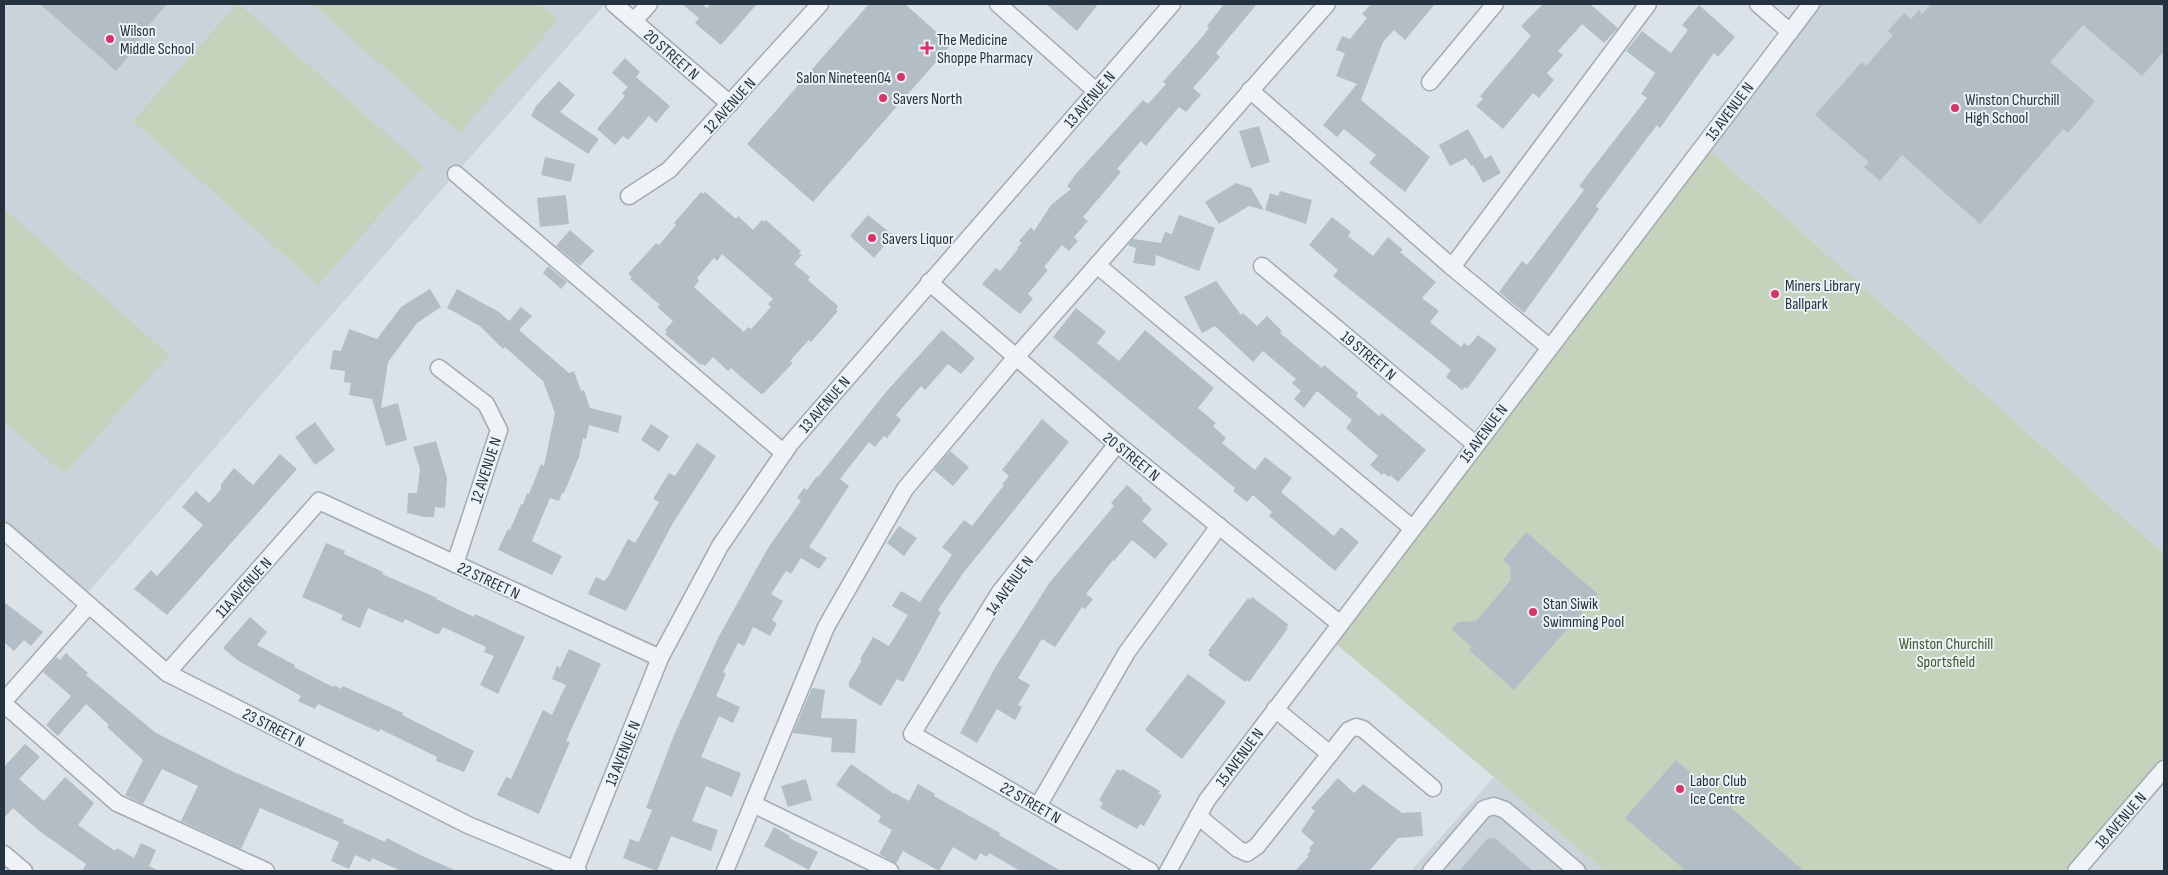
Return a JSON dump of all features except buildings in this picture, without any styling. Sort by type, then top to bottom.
[{"type":"street","name":"20 STREET N","points":[[614,4],[730,104]]},
{"type":"street","points":[[634,21],[650,4]]},
{"type":"street","name":"12 AVENUE N","points":[[629,196],[669,170],[820,4]]},
{"type":"street","points":[[998,4],[1096,90]]},
{"type":"street","name":"13 AVENUE N","points":[[576,870],[660,658],[720,546],[784,453],[929,282],[1172,4]]},
{"type":"street","points":[[725,871],[826,627],[905,489],[1016,357],[1327,4]]},
{"type":"street","points":[[1430,82],[1495,4]]},
{"type":"street","points":[[1452,267],[1648,4]]},
{"type":"street","points":[[1758,4],[1790,32]]},
{"type":"street","name":"15 AVENUE N","points":[[1168,871],[1207,800],[1475,444],[1811,4]]},
{"type":"street","points":[[1250,90],[1452,267],[1549,347]]},
{"type":"street","points":[[456,174],[784,453]]},
{"type":"street","points":[[1097,265],[1412,528]]},
{"type":"street","name":"19 STREET N","points":[[1262,266],[1475,444]]},
{"type":"street","name":"20 STREET N","points":[[929,282],[1117,444],[1340,623]]},
{"type":"street","name":"12 AVENUE N","points":[[439,368],[486,404],[499,430],[455,564]]},
{"type":"street","name":"14 AVENUE N","points":[[912,734],[1000,592],[1117,444]]},
{"type":"street","name":"22 STREET N","points":[[319,502],[660,658]]},
{"type":"street","name":"11A AVENUE N","points":[[166,673],[319,502]]},
{"type":"street","points":[[1038,806],[1128,652],[1218,526]]},
{"type":"street","name":"23 STREET N","points":[[4,531],[166,673],[468,825],[576,870]]},
{"type":"street","points":[[89,605],[4,702],[117,803],[266,871]]},
{"type":"street","points":[[1275,710],[1330,754]]},
{"type":"street","points":[[1198,816],[1238,849],[1246,853],[1257,846],[1349,730],[1356,727],[1362,729],[1433,788]]},
{"type":"street","name":"22 STREET N","points":[[912,734],[1150,871]]},
{"type":"street","name":"18 AVENUE N","points":[[2076,871],[2164,768]]},
{"type":"street","points":[[753,804],[890,871]]},
{"type":"street","points":[[1430,871],[1484,810],[1494,806],[1505,810],[1577,871]]},
{"type":"street","points":[[4,854],[24,871]]},
{"type":"shaded area","points":[[4,4],[605,4],[82,599],[4,531]]},
{"type":"shaded area","points":[[1811,4],[2164,4],[2164,554],[1704,145]]},
{"type":"shaded area","points":[[1494,777],[1605,871],[1411,871]]},
{"type":"green space","points":[[237,4],[423,166],[318,285],[133,121]]},
{"type":"green space","points":[[312,4],[540,4],[558,20],[459,133]]},
{"type":"green space","name":"Winston Churchill Sportsfield","points":[[1704,145],[2164,554],[2164,769],[2076,871],[1605,871],[1329,638]]},
{"type":"green space","points":[[4,209],[169,355],[64,474],[4,421]]},
{"type":"place","name":"Wilson Middle School","points":[[110,39]]},
{"type":"place","name":"The Medicine Shoppe Pharmacy","points":[[927,48]]},
{"type":"place","name":"Salon Nineteen04","points":[[901,77]]},
{"type":"place","name":"Savers North","points":[[883,98]]},
{"type":"place","name":"Winston Churchill High School","points":[[1955,108]]},
{"type":"place","name":"Savers Liquor","points":[[872,238]]},
{"type":"place","name":"Miners Library Ballpark","points":[[1775,294]]},
{"type":"place","name":"Stan Siwik Swimming Pool","points":[[1533,612]]},
{"type":"place","name":"Labor Club Ice Centre","points":[[1680,789]]}]
